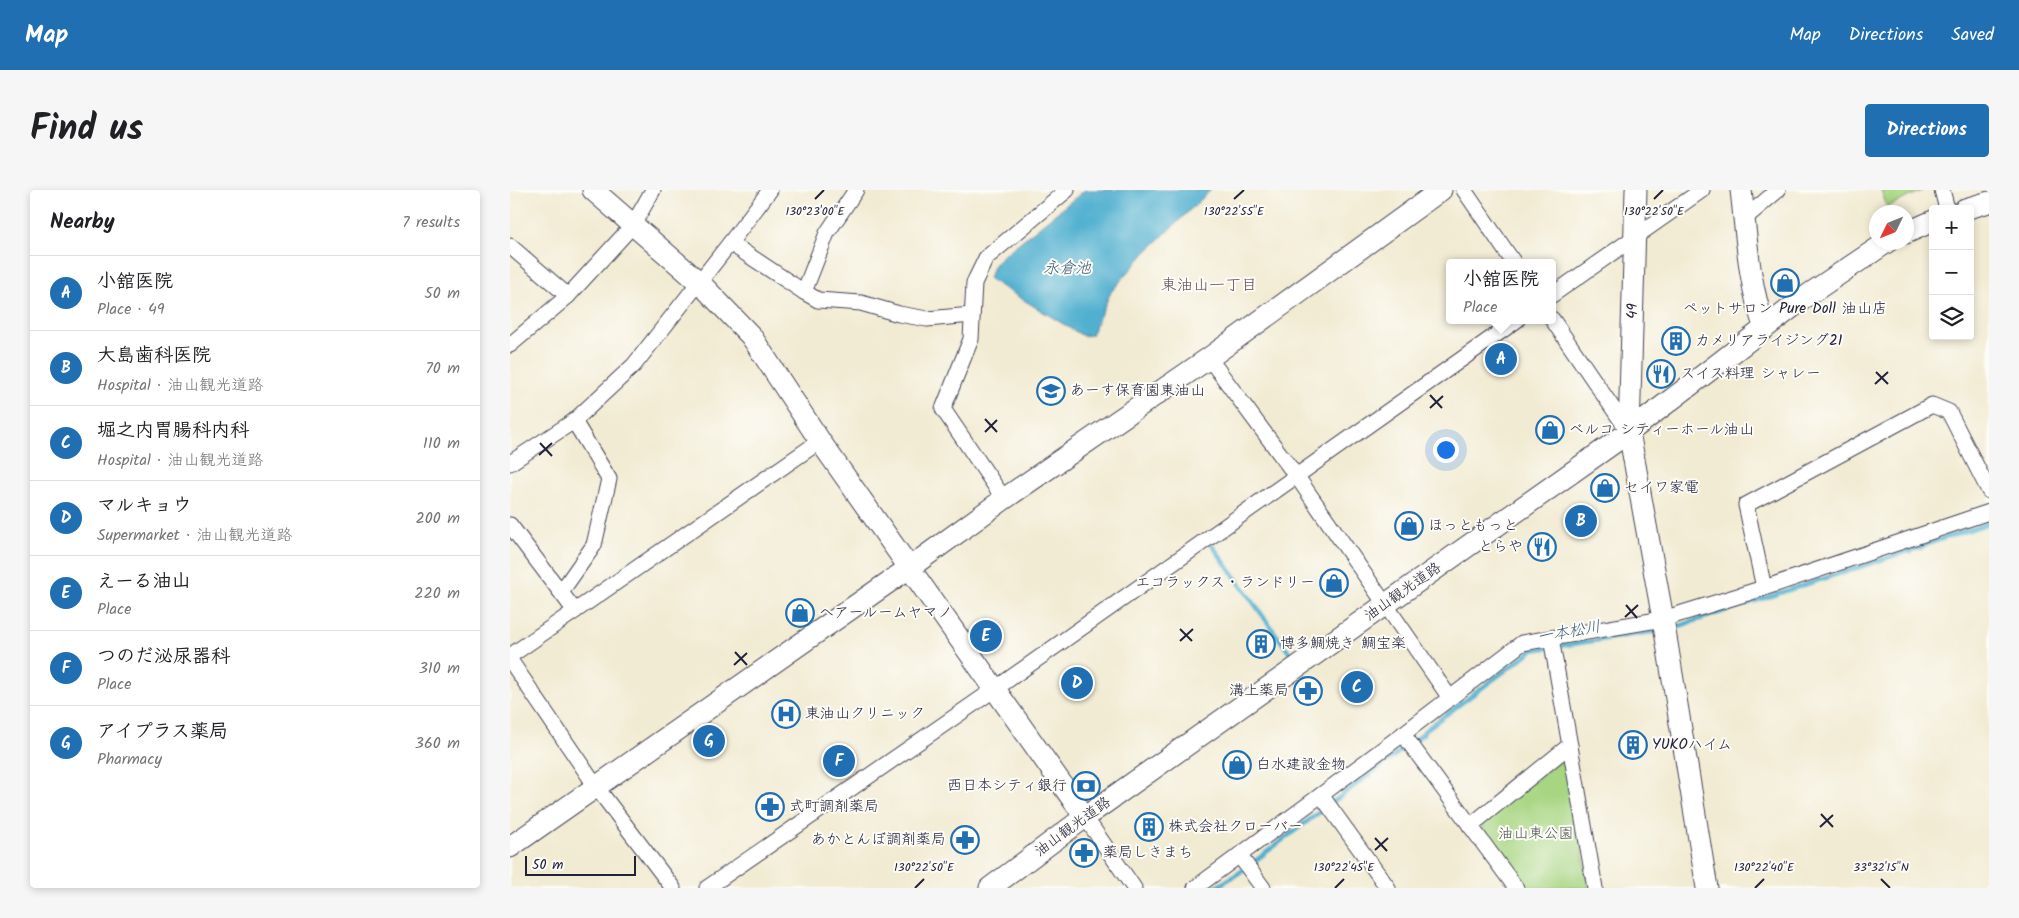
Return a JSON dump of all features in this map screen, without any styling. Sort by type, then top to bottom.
[{"type":"street","points":[[593,190],[700,283],[751,336],[820,441],[1134,888]]},
{"type":"street","points":[[510,345],[568,296],[633,225],[653,190]]},
{"type":"street","points":[[510,463],[574,421],[634,366],[770,190]]},
{"type":"street","points":[[804,292],[827,233],[856,190]]},
{"type":"street","points":[[1004,499],[943,409],[971,339],[974,283],[986,258],[1067,190]]},
{"type":"street","points":[[510,847],[597,788],[1004,499],[1209,358],[1441,190]]},
{"type":"street","points":[[1464,190],[1511,259]]},
{"type":"street","name":"49","points":[[1636,190],[1629,432],[1664,628],[1706,888]]},
{"type":"street","points":[[1556,292],[1702,190]]},
{"type":"street","points":[[1741,190],[1754,290],[1765,328]]},
{"type":"street","points":[[1744,219],[1778,190]]},
{"type":"street","points":[[1942,190],[1946,205]]},
{"type":"street","points":[[1974,206],[1989,202]]},
{"type":"street","points":[[1914,229],[1929,223]]},
{"type":"street","points":[[730,243],[818,300],[860,303],[899,314],[927,319],[972,315]]},
{"type":"street","points":[[510,246],[568,296]]},
{"type":"street","name":"油山観光道路","points":[[990,888],[1085,817],[1629,432],[1808,295],[1875,250]]},
{"type":"street","points":[[707,888],[995,690],[1511,324]]},
{"type":"street","points":[[1555,324],[1629,432]]},
{"type":"street","points":[[1209,358],[1297,477],[1450,698]]},
{"type":"street","points":[[1764,588],[1746,504],[1932,406],[1949,412],[1989,491]]},
{"type":"street","points":[[561,592],[594,545],[609,479],[574,421]]},
{"type":"street","points":[[510,656],[820,441]]},
{"type":"street","points":[[1195,888],[1244,862],[1407,740],[1450,698],[1522,643],[1552,645],[1664,628],[1764,588],[1989,512]]},
{"type":"street","points":[[510,525],[575,611]]},
{"type":"street","points":[[1552,645],[1595,888]]},
{"type":"street","points":[[510,660],[597,788],[672,888]]},
{"type":"street","points":[[1407,740],[1516,888]]},
{"type":"street","points":[[1470,826],[1570,745]]},
{"type":"street","points":[[1325,801],[1388,888]]},
{"type":"street","points":[[1244,862],[1263,888]]},
{"type":"green space","points":[[1881,190],[1924,190],[1891,205],[1886,205]]},
{"type":"green space","name":"油山東公園","points":[[1559,762],[1567,766],[1589,888],[1523,888],[1482,828],[1482,821]]},
{"type":"water","name":"永倉池","points":[[1085,190],[1211,190],[1145,253],[1111,292],[1091,335],[1083,336],[989,279],[993,266],[999,259]]},
{"type":"waterway","name":"一本松川","points":[[1670,629],[1908,551],[1911,552],[1911,550],[1921,548],[1924,545],[1989,523]]},
{"type":"waterway","points":[[1212,545],[1291,655]]},
{"type":"waterway","name":"一本松川","points":[[1215,888],[1239,873],[1533,650],[1660,631]]},
{"type":"place","name":"ペットサロン Pure Doll 油山店","points":[[1785,283]]},
{"type":"place","name":"カメリアライジング21","points":[[1676,341]]},
{"type":"place","name":"小舘医院","points":[[1501,359]]},
{"type":"place","name":"スイス料理 シャレー","points":[[1661,374]]},
{"type":"place","name":"あーす保育園東油山","points":[[1051,391]]},
{"type":"place","name":"ベルコ シティーホール油山","points":[[1550,430]]},
{"type":"place","name":"セイワ家電","points":[[1605,488]]},
{"type":"place","name":"大島歯科医院","points":[[1581,521]]},
{"type":"place","name":"ほっともっと","points":[[1409,526]]},
{"type":"place","name":"とらや","points":[[1542,547]]},
{"type":"place","name":"エコラックス・ランドリー","points":[[1334,583]]},
{"type":"place","name":"ヘアールームヤマノ","points":[[800,613]]},
{"type":"place","name":"えーる油山","points":[[986,636]]},
{"type":"place","name":"博多鯛焼き 鯛宝楽","points":[[1261,644]]},
{"type":"place","name":"マルキョウ","points":[[1077,683]]},
{"type":"place","name":"堀之内胃腸科内科","points":[[1357,687]]},
{"type":"place","name":"溝上薬局","points":[[1308,691]]},
{"type":"place","name":"東油山クリニック","points":[[786,714]]},
{"type":"place","name":"アイプラス薬局","points":[[709,741]]},
{"type":"place","name":"YUKOハイム","points":[[1633,745]]},
{"type":"place","name":"つのだ泌尿器科","points":[[839,761]]},
{"type":"place","name":"白水建設金物","points":[[1237,765]]},
{"type":"place","name":"西日本シティ銀行","points":[[1086,786]]},
{"type":"place","name":"式町調剤薬局","points":[[770,807]]},
{"type":"place","name":"株式会社クローバー","points":[[1149,827]]},
{"type":"place","name":"あかとんぼ調剤薬局","points":[[965,840]]},
{"type":"place","name":"薬局しきまち","points":[[1084,853]]},
{"type":"district","name":"東油山一丁目","points":[[1209,285]]}]
